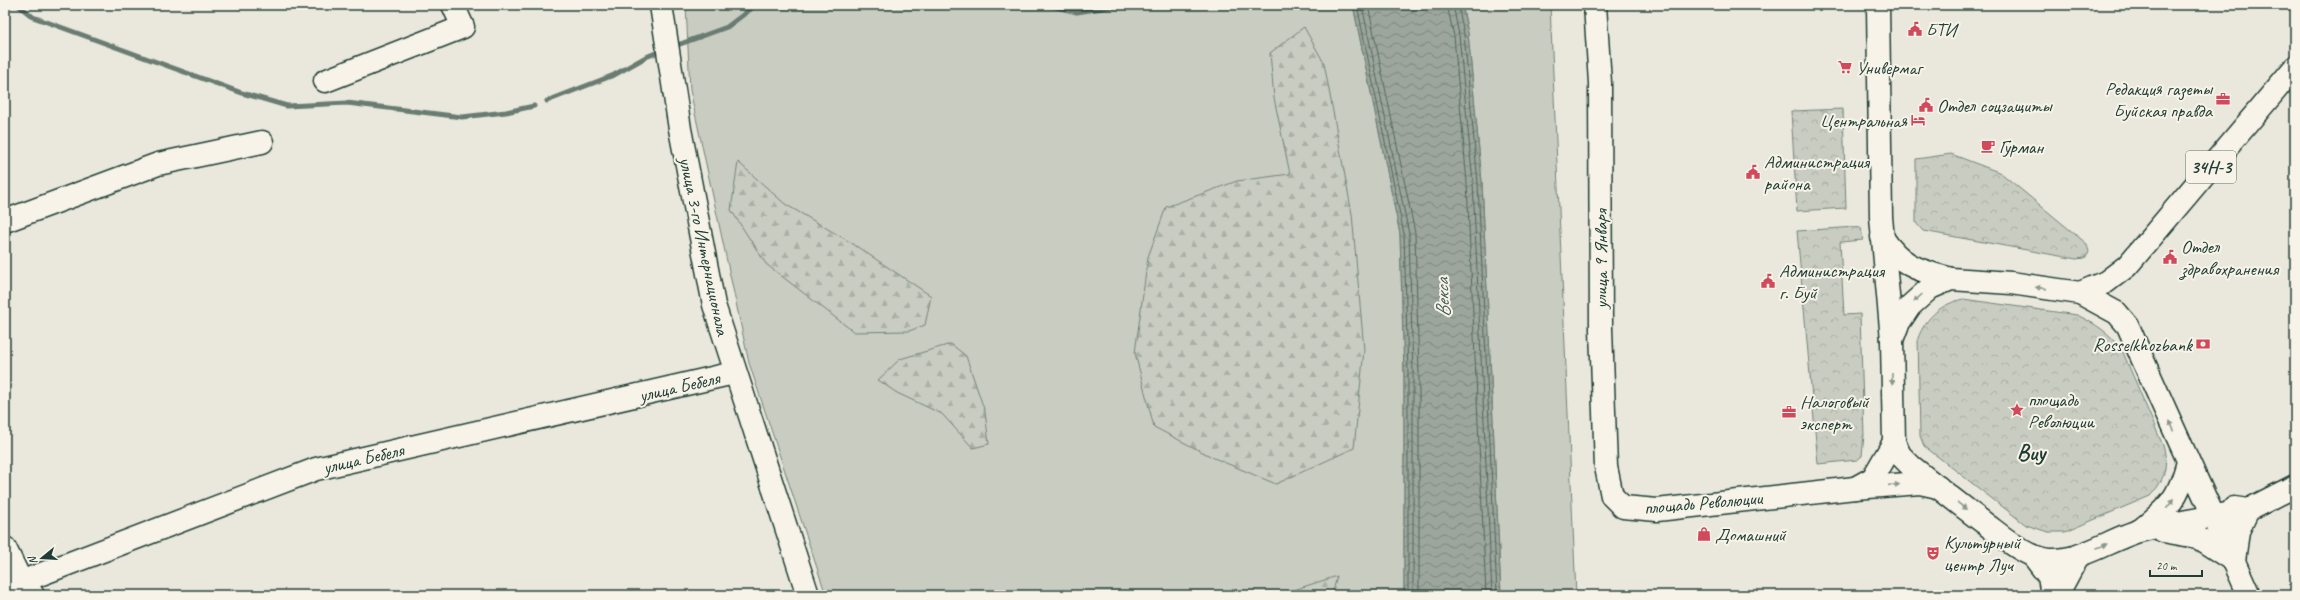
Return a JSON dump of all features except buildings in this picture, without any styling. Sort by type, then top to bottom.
[{"type":"street","points":[[325,81],[463,27],[453,5]]},
{"type":"street","name":"улица 9 Января","points":[[1595,5],[1600,83],[1601,329],[1606,467],[1612,496],[1623,507]]},
{"type":"street","points":[[1878,5],[1882,238],[1892,340]]},
{"type":"street","name":"улица 3-го Интернационала","points":[[661,6],[673,87],[714,305],[734,373],[808,595]]},
{"type":"street","name":"34Н-3","points":[[2127,266],[2295,67]]},
{"type":"street","points":[[5,221],[158,164],[262,142]]},
{"type":"street","points":[[1882,238],[1893,254],[1906,263],[1923,271],[1951,279]]},
{"type":"street","points":[[2080,293],[2106,282],[2127,266]]},
{"type":"street","points":[[2127,266],[2120,278],[2117,292],[2122,313],[2128,326]]},
{"type":"street","name":"площадь Революции","points":[[2052,595],[2049,577],[2034,557],[2003,538],[1911,466],[1900,455],[1894,442],[1892,340],[1898,324],[1910,306],[1930,288],[1951,279],[2011,284],[2080,293],[2112,310],[2128,326],[2249,595]]},
{"type":"street","name":"улица Бебеля","points":[[20,588],[316,469],[734,373]]},
{"type":"street","name":"площадь Революции","points":[[1855,488],[1873,478],[1894,442]]},
{"type":"street","points":[[2188,462],[2212,496],[2231,508],[2248,510],[2238,531],[2234,562]]},
{"type":"street","name":"площадь Революции","points":[[2142,530],[2168,508],[2181,487],[2188,462]]},
{"type":"street","name":"площадь Революции","points":[[1623,507],[1657,510],[1855,488],[1920,483],[1938,487]]},
{"type":"street","name":"площадь Революции","points":[[2034,557],[2058,560],[2078,556],[2142,530],[2248,510],[2295,486]]},
{"type":"street","name":"площадь Революции","points":[[2142,530],[2172,531],[2197,538],[2234,562]]},
{"type":"street","points":[[5,548],[20,588]]},
{"type":"street","points":[[2057,595],[2078,556]]},
{"type":"green space","points":[[686,5],[1353,5],[1400,234],[1404,374],[1404,595],[826,595],[749,363],[690,90]]},
{"type":"green space","points":[[1462,5],[1550,5],[1576,595],[1501,595],[1482,182],[1468,33]]},
{"type":"green space","points":[[1304,27],[1324,63],[1352,214],[1364,350],[1354,448],[1276,484],[1214,458],[1154,427],[1135,353],[1148,257],[1166,207],[1237,181],[1290,174],[1274,98],[1270,53]]},
{"type":"green space","points":[[1843,109],[1846,208],[1797,211],[1791,111]]},
{"type":"green space","points":[[1951,154],[2001,173],[2087,244],[2089,252],[2085,258],[2076,259],[1923,231],[1916,223],[1916,159]]},
{"type":"green space","points":[[738,162],[785,204],[850,242],[931,296],[925,325],[909,331],[854,332],[766,264],[731,210]]},
{"type":"green space","points":[[1855,227],[1861,228],[1863,240],[1840,242],[1844,315],[1860,314],[1864,435],[1862,456],[1857,460],[1818,464],[1797,231]]},
{"type":"green space","points":[[1963,299],[2077,315],[2096,326],[2113,339],[2122,350],[2164,448],[2164,474],[2159,485],[2150,496],[2065,532],[2048,532],[2026,525],[1924,446],[1920,436],[1918,338],[1921,330],[1935,312],[1948,304]]},
{"type":"green space","points":[[951,344],[966,356],[985,412],[989,444],[973,448],[942,414],[897,393],[878,380],[900,359]]},
{"type":"green space","points":[[1337,576],[1332,595],[1278,595]]},
{"type":"water","name":"Векса","points":[[1353,5],[1462,5],[1468,33],[1482,182],[1501,595],[1404,595],[1404,374],[1400,234]]},
{"type":"waterway","points":[[18,5],[33,17],[242,93],[287,106],[347,103],[462,117],[506,112],[534,106]]},
{"type":"waterway","points":[[672,47],[727,27],[756,5]]},
{"type":"waterway","points":[[1048,5],[1077,12],[1121,5]]},
{"type":"waterway","points":[[547,101],[614,75],[646,57],[663,50]]},
{"type":"place","name":"БТИ","points":[[1915,29]]},
{"type":"place","name":"Универмаг","points":[[1845,67]]},
{"type":"place","name":"Редакция газеты Буйская правда","points":[[2223,99]]},
{"type":"place","name":"Отдел соцзащиты","points":[[1926,105]]},
{"type":"place","name":"Центральная","points":[[1918,120]]},
{"type":"place","name":"Гурман","points":[[1988,146]]},
{"type":"place","name":"Администрация района","points":[[1753,172]]},
{"type":"place","name":"Отдел здравохранения","points":[[2170,257]]},
{"type":"place","name":"Администрация г. Буй","points":[[1768,281]]},
{"type":"place","name":"Rosselkhozbank","points":[[2203,344]]},
{"type":"place","name":"площадь Революции","points":[[2017,410]]},
{"type":"place","name":"Налоговый эксперт","points":[[1789,412]]},
{"type":"place","name":"Домашний","points":[[1704,534]]},
{"type":"place","name":"Культурный центр Луч","points":[[1933,553]]},
{"type":"district","name":"Buy","points":[[2031,452]]}]
